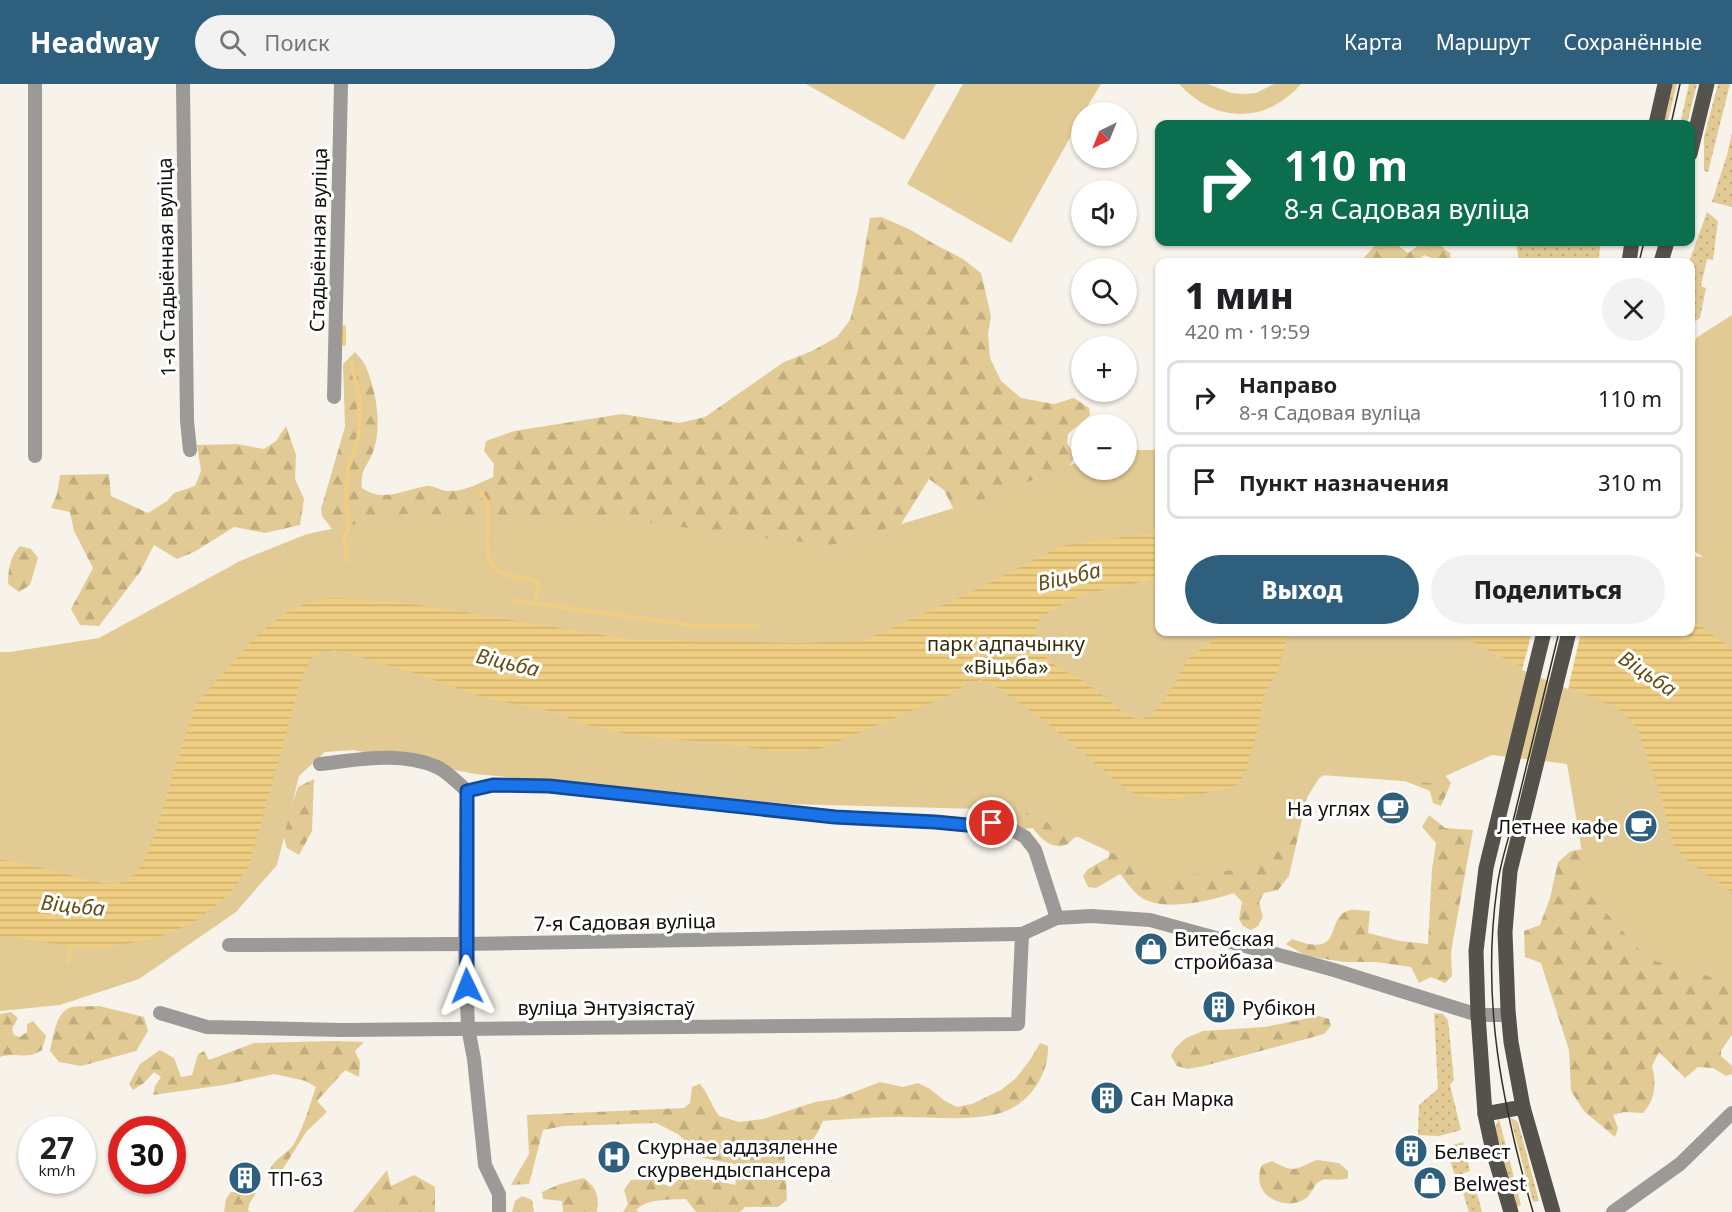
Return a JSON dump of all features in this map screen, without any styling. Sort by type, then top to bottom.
[{"type":"main road","points":[[1657,120],[1665,84]]},
{"type":"main road","points":[[1695,133],[1707,84]]},
{"type":"main road","points":[[1511,1212],[1485,1114],[1476,951],[1486,868],[1543,636]]},
{"type":"main road","points":[[1553,1212],[1524,1107],[1511,1042],[1508,1016],[1506,922],[1510,871],[1568,636]]},
{"type":"main road","points":[[1485,1114],[1524,1107]]},
{"type":"street","points":[[35,84],[35,456]]},
{"type":"street","name":"1-я Стадыённая вуліца","points":[[183,84],[187,421],[190,450]]},
{"type":"street","name":"Стадыённая вуліца","points":[[334,397],[341,84]]},
{"type":"street","points":[[320,764],[379,758],[417,761],[439,768],[467,791]]},
{"type":"street","points":[[467,791],[493,785],[549,786],[835,817],[967,825],[992,823],[1009,828],[1025,837],[1035,849],[1057,918]]},
{"type":"street","points":[[467,791],[465,944],[468,1028],[474,1059],[485,1165],[499,1194],[499,1212]]},
{"type":"street","points":[[1022,934],[1057,918],[1090,916],[1150,920],[1324,967],[1478,1016],[1508,1016]]},
{"type":"street","name":"7-я Садовая вуліца","points":[[229,945],[465,944],[1022,934]]},
{"type":"street","name":"вуліца Энтузіястаў","points":[[160,1013],[207,1027],[341,1030],[1018,1024],[1022,934]]},
{"type":"street","points":[[1613,1212],[1680,1164],[1732,1113]]},
{"type":"green space","points":[[806,84],[936,84],[904,140]]},
{"type":"green space","points":[[963,84],[1101,84],[1090,102],[1071,102],[1071,136],[1011,243],[907,184]]},
{"type":"green space","points":[[1179,84],[1208,84],[1231,93],[1244,94],[1256,93],[1274,84],[1301,84],[1272,107],[1240,114],[1224,112],[1208,106],[1193,97]]},
{"type":"green space","points":[[1669,84],[1677,84],[1668,120],[1660,120]]},
{"type":"green space","points":[[1689,84],[1697,84],[1688,120],[1681,120]]},
{"type":"green space","points":[[1718,84],[1730,84],[1708,172],[1704,171],[1704,137]]},
{"type":"green space","points":[[1732,133],[1732,207],[1712,202]]},
{"type":"green space","points":[[1707,212],[1718,221],[1713,260],[1707,259],[1701,286],[1706,288],[1700,318],[1695,321],[1695,258],[1690,258]]},
{"type":"green space","points":[[881,217],[909,229],[963,259],[981,273],[991,316],[988,334],[990,358],[1001,381],[1021,398],[1054,404],[1071,399],[1071,402],[1080,402],[1089,408],[1090,414],[1071,414],[1071,431],[1068,434],[1067,443],[1071,449],[1071,463],[1066,474],[956,514],[944,490],[929,479],[898,529],[889,552],[336,534],[322,516],[321,509],[345,427],[343,364],[355,352],[364,363],[370,376],[378,418],[374,449],[363,472],[362,488],[378,495],[394,494],[426,486],[448,491],[465,489],[493,477],[494,464],[484,451],[486,441],[514,431],[622,414],[679,423],[705,417],[784,362],[812,351],[837,337],[850,320],[858,290],[870,218]]},
{"type":"green space","points":[[1374,246],[1399,246],[1408,253],[1418,246],[1442,246],[1450,253],[1451,258],[1432,258],[1424,255],[1421,258],[1364,258]]},
{"type":"green space","points":[[1517,246],[1600,246],[1599,258],[1518,258]]},
{"type":"green space","name":"парк адпачынку «Віцьба»","points":[[1732,315],[1732,983],[1648,959],[1589,894],[1567,764],[1492,755],[1430,783],[1321,775],[1281,839],[1235,870],[1166,878],[1020,810],[788,804],[475,774],[353,750],[325,752],[299,776],[277,865],[236,912],[139,979],[60,1005],[0,1011],[0,652],[99,638],[240,561],[307,534],[404,514],[606,516],[745,536],[832,545],[984,499],[1071,465],[1071,480],[1137,480],[1137,450],[1155,450],[1155,636],[1695,636],[1695,556],[1703,557],[1695,552],[1696,338]]},
{"type":"green space","points":[[286,426],[296,455],[295,479],[304,499],[300,525],[265,533],[234,527],[194,552],[177,559],[154,545],[140,572],[99,626],[80,625],[71,609],[93,568],[74,531],[70,512],[51,508],[57,494],[60,475],[109,474],[111,496],[148,513],[167,501],[174,493],[195,486],[201,471],[197,445],[237,444],[264,449],[276,441]]},
{"type":"green space","points":[[20,546],[31,549],[38,558],[30,585],[19,592],[8,584],[8,579],[12,559]]},
{"type":"green space","points":[[1304,767],[1444,774],[1451,783],[1441,806],[1433,803],[1430,791],[1400,779],[1329,772],[1310,784],[1289,876],[1278,890],[1264,893],[1259,902],[1263,917],[1258,926],[1251,930],[1243,926],[1239,919],[1242,902],[1234,893],[1199,902],[1173,905],[1160,904],[1139,896],[1120,874],[1096,888],[1088,887],[1083,876],[1088,869],[1109,857],[1109,847],[1090,838],[1082,837],[1056,846],[1043,839],[1033,828],[1024,829],[1015,838],[1005,839],[972,825],[966,817],[970,808]]},
{"type":"green space","points":[[314,779],[312,831],[299,855],[287,848],[282,832],[298,787]]},
{"type":"green space","points":[[1429,815],[1445,828],[1473,830],[1451,952],[1452,976],[1445,983],[1431,977],[1419,983],[1411,967],[1376,962],[1344,962],[1306,956],[1286,944],[1292,939],[1309,944],[1320,944],[1327,941],[1342,914],[1355,910],[1370,911],[1368,933],[1400,941],[1428,944],[1432,869],[1436,843],[1422,827]]},
{"type":"green space","points":[[1590,848],[1732,954],[1732,1035],[1721,1050],[1721,1056],[1732,1066],[1732,1074],[1726,1076],[1713,1068],[1698,1067],[1685,1078],[1659,1052],[1652,1066],[1655,1085],[1650,1103],[1643,1113],[1624,1112],[1613,1115],[1618,1128],[1615,1137],[1584,1111],[1571,1091],[1569,1050],[1541,963],[1525,957],[1524,931],[1540,925],[1550,898],[1558,862],[1571,851]]},
{"type":"green space","points":[[99,1006],[144,1017],[148,1031],[136,1051],[81,1066],[59,1062],[50,1051],[55,1027],[64,1011],[72,1007]]},
{"type":"green space","points":[[11,1012],[18,1018],[12,1029],[14,1035],[20,1037],[27,1032],[27,1024],[33,1021],[46,1036],[42,1050],[30,1055],[0,1057],[0,1014]]},
{"type":"green space","points":[[1434,1013],[1443,1014],[1448,1020],[1454,1080],[1450,1085],[1461,1130],[1439,1136],[1418,1135],[1419,1105],[1438,1089]]},
{"type":"green space","points":[[1319,1016],[1329,1019],[1331,1026],[1324,1034],[1306,1039],[1187,1069],[1177,1066],[1171,1056],[1175,1048],[1186,1038],[1203,1031],[1265,1027]]},
{"type":"green space","points":[[364,1042],[355,1051],[360,1062],[359,1077],[345,1070],[317,1101],[327,1112],[306,1132],[279,1175],[269,1180],[271,1167],[292,1147],[298,1136],[316,1087],[306,1081],[274,1074],[224,1085],[153,1095],[155,1086],[161,1077],[154,1072],[144,1083],[133,1090],[129,1084],[140,1064],[160,1050],[174,1058],[181,1077],[192,1075],[198,1054],[204,1051],[209,1060],[254,1043]]},
{"type":"green space","points":[[1040,1043],[1048,1046],[1047,1058],[1045,1069],[1034,1089],[1018,1105],[997,1114],[974,1117],[891,1117],[823,1121],[813,1139],[784,1148],[787,1200],[778,1207],[745,1207],[740,1212],[696,1212],[686,1199],[647,1203],[636,1210],[639,1212],[623,1212],[628,1204],[624,1190],[631,1180],[652,1179],[670,1187],[681,1177],[713,1172],[721,1182],[735,1185],[739,1165],[703,1158],[678,1134],[656,1123],[564,1126],[543,1130],[529,1184],[511,1185],[529,1154],[527,1115],[684,1108],[690,1103],[692,1087],[700,1084],[719,1116],[739,1122],[763,1119],[815,1102],[836,1099],[880,1082],[903,1087],[918,1083],[957,1107],[972,1104],[1001,1090],[1016,1078]]},
{"type":"green space","points":[[1510,1117],[1518,1122],[1539,1201],[1533,1202]]},
{"type":"green space","points":[[1499,1119],[1521,1205],[1516,1207],[1495,1128]]},
{"type":"green space","points":[[1463,1142],[1470,1171],[1455,1176],[1446,1147]]},
{"type":"green space","points":[[1317,1160],[1339,1163],[1348,1171],[1348,1178],[1320,1181],[1305,1199],[1297,1203],[1279,1202],[1264,1192],[1260,1185],[1259,1176],[1262,1165],[1272,1161],[1286,1168],[1295,1169]]},
{"type":"green space","points":[[387,1170],[391,1186],[414,1175],[435,1187],[435,1212],[353,1212]]},
{"type":"green space","points":[[584,1178],[596,1193],[597,1212],[563,1212],[562,1201],[543,1199],[542,1192],[560,1184]]},
{"type":"green space","points":[[1474,1183],[1482,1212],[1469,1212],[1461,1187]]},
{"type":"green space","points":[[231,1192],[256,1193],[249,1204],[248,1211],[251,1212],[224,1212],[226,1199]]},
{"type":"green space","points":[[522,1196],[532,1200],[534,1212],[512,1212],[515,1201]]},
{"type":"water","name":"Віцьба","points":[[1155,533],[1155,579],[1080,595],[1040,617],[1035,629],[1036,648],[1058,668],[1087,683],[1127,715],[1140,720],[1153,714],[1176,683],[1185,662],[1221,636],[1288,636],[1277,672],[1264,694],[1257,732],[1246,771],[1239,783],[1231,788],[1171,800],[1138,796],[1118,783],[1045,721],[997,687],[981,680],[969,683],[947,696],[820,749],[782,752],[709,742],[636,736],[588,725],[550,711],[485,698],[414,673],[336,650],[319,653],[310,660],[300,684],[249,865],[231,893],[193,923],[154,939],[101,948],[0,936],[0,860],[18,862],[102,883],[118,884],[135,874],[156,832],[196,704],[255,637],[286,613],[306,603],[332,598],[402,602],[627,639],[798,643],[862,641],[965,595],[1061,546]]},
{"type":"water","name":"Віцьба","points":[[1695,622],[1732,649],[1732,892],[1685,859],[1673,844],[1661,796],[1637,728],[1617,708],[1507,660],[1462,636],[1695,636]]},
{"type":"pier","points":[[1531,636],[1580,636],[1568,689],[1522,670]]},
{"type":"waterway","points":[[344,327],[344,344]]},
{"type":"waterway","points":[[347,562],[344,536],[349,529],[346,504],[348,469],[359,435],[359,396],[351,361]]},
{"type":"waterway","points":[[480,491],[487,503],[487,548],[492,565],[503,574],[534,580],[538,583],[536,604]]},
{"type":"waterway","points":[[510,600],[697,626],[759,625]]},
{"type":"waterway","points":[[68,962],[71,946]]},
{"type":"tram line","points":[[1672,120],[1680,84]]},
{"type":"tram line","points":[[1640,258],[1643,246]]},
{"type":"tram line","points":[[1533,1212],[1512,1132],[1497,1052],[1493,1012],[1493,930],[1500,868],[1558,636]]},
{"type":"place","name":"На углях","points":[[1393,808]]},
{"type":"place","name":"Летнее кафе","points":[[1641,826]]},
{"type":"place","name":"Витебская стройбаза","points":[[1151,949]]},
{"type":"place","name":"Рубікон","points":[[1219,1007]]},
{"type":"place","name":"Сан Марка","points":[[1107,1098]]},
{"type":"place","name":"Белвест","points":[[1411,1151]]},
{"type":"place","name":"Скурнае аддзяленне скурвендыспансера","points":[[614,1157]]},
{"type":"place","name":"ТП-63","points":[[245,1178]]},
{"type":"place","name":"Belwest","points":[[1430,1183]]},
{"type":"route","points":[[467,986],[465,944],[467,791],[493,785],[549,786],[835,817],[967,825],[992,823]]}]
